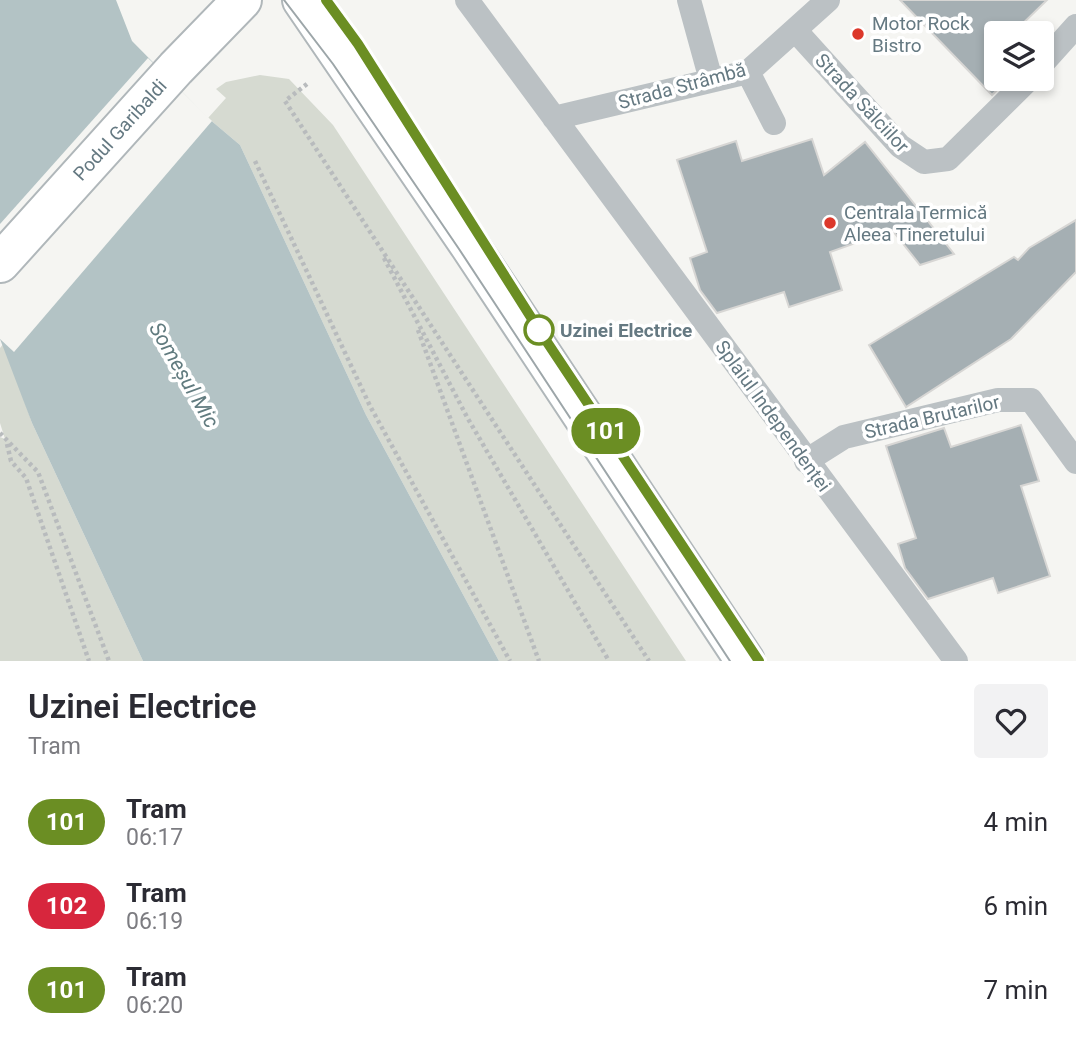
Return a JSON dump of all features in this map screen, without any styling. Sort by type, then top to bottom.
[{"type":"main road","name":"Podul Garibaldi","points":[[0,263],[176,68],[242,0]]},
{"type":"main road","points":[[302,0],[470,246],[745,661]]},
{"type":"lane","name":"Splaiul Independenței","points":[[467,0],[956,661]]},
{"type":"lane","points":[[689,0],[711,80]]},
{"type":"lane","name":"Strada Strâmbă","points":[[554,118],[748,72],[828,0]]},
{"type":"lane","points":[[1054,51],[1076,26]]},
{"type":"lane","name":"Strada Sălciilor","points":[[795,30],[900,146],[924,162],[948,159],[1017,91]]},
{"type":"lane","points":[[748,72],[774,123]]},
{"type":"lane","name":"Strada Brutarilor","points":[[806,461],[844,437],[998,400],[1017,399],[1031,400],[1076,462]]},
{"type":"path","points":[[285,101],[649,661]]},
{"type":"path","points":[[255,161],[370,406],[510,661]]},
{"type":"path","points":[[369,229],[467,417],[609,661]]},
{"type":"path","points":[[411,313],[539,661]]},
{"type":"path","points":[[0,433],[38,472],[109,661]]},
{"type":"path","points":[[6,442],[11,461],[26,478],[89,661]]},
{"type":"shaded area","points":[[260,75],[289,79],[333,125],[686,661],[499,661],[366,415],[240,145],[208,118],[226,98],[216,89],[226,82]]},
{"type":"shaded area","points":[[4,343],[32,423],[143,661],[0,661],[0,437],[5,439],[0,423],[0,348]]},
{"type":"water","name":"Someșul Mic","points":[[0,0],[116,0],[132,41],[208,118],[240,145],[366,415],[499,661],[143,661],[32,423],[0,339]]},
{"type":"pier","points":[[148,58],[212,121],[14,352],[0,339],[0,224]]},
{"type":"building","points":[[900,0],[1047,0],[1025,21],[984,21],[984,87]]},
{"type":"building","points":[[812,139],[824,175],[865,142],[954,254],[920,265],[892,230],[830,252],[842,290],[789,307],[784,292],[717,313],[700,290],[690,258],[707,252],[677,160],[736,141],[742,161]]},
{"type":"building","points":[[1076,220],[1076,272],[1011,339],[906,407],[869,345],[1014,257],[1018,260],[1029,248]]},
{"type":"building","points":[[1021,425],[1039,481],[1021,486],[1050,576],[998,593],[993,578],[928,599],[905,568],[898,544],[916,538],[886,446],[944,428],[951,447]]},
{"type":"tram line","points":[[284,0],[333,64],[459,249],[730,661]]},
{"type":"tram line","points":[[326,0],[358,44],[539,330],[759,661]]},
{"type":"tram line","name":"101","points":[[326,0],[358,44],[539,330],[759,661]]},
{"type":"place","name":"Motor Rock Bistro","points":[[858,34]]},
{"type":"place","name":"Centrala Termică Aleea Tineretului","points":[[830,223]]},
{"type":"place","name":"Uzinei Electrice","points":[[539,330]]}]
